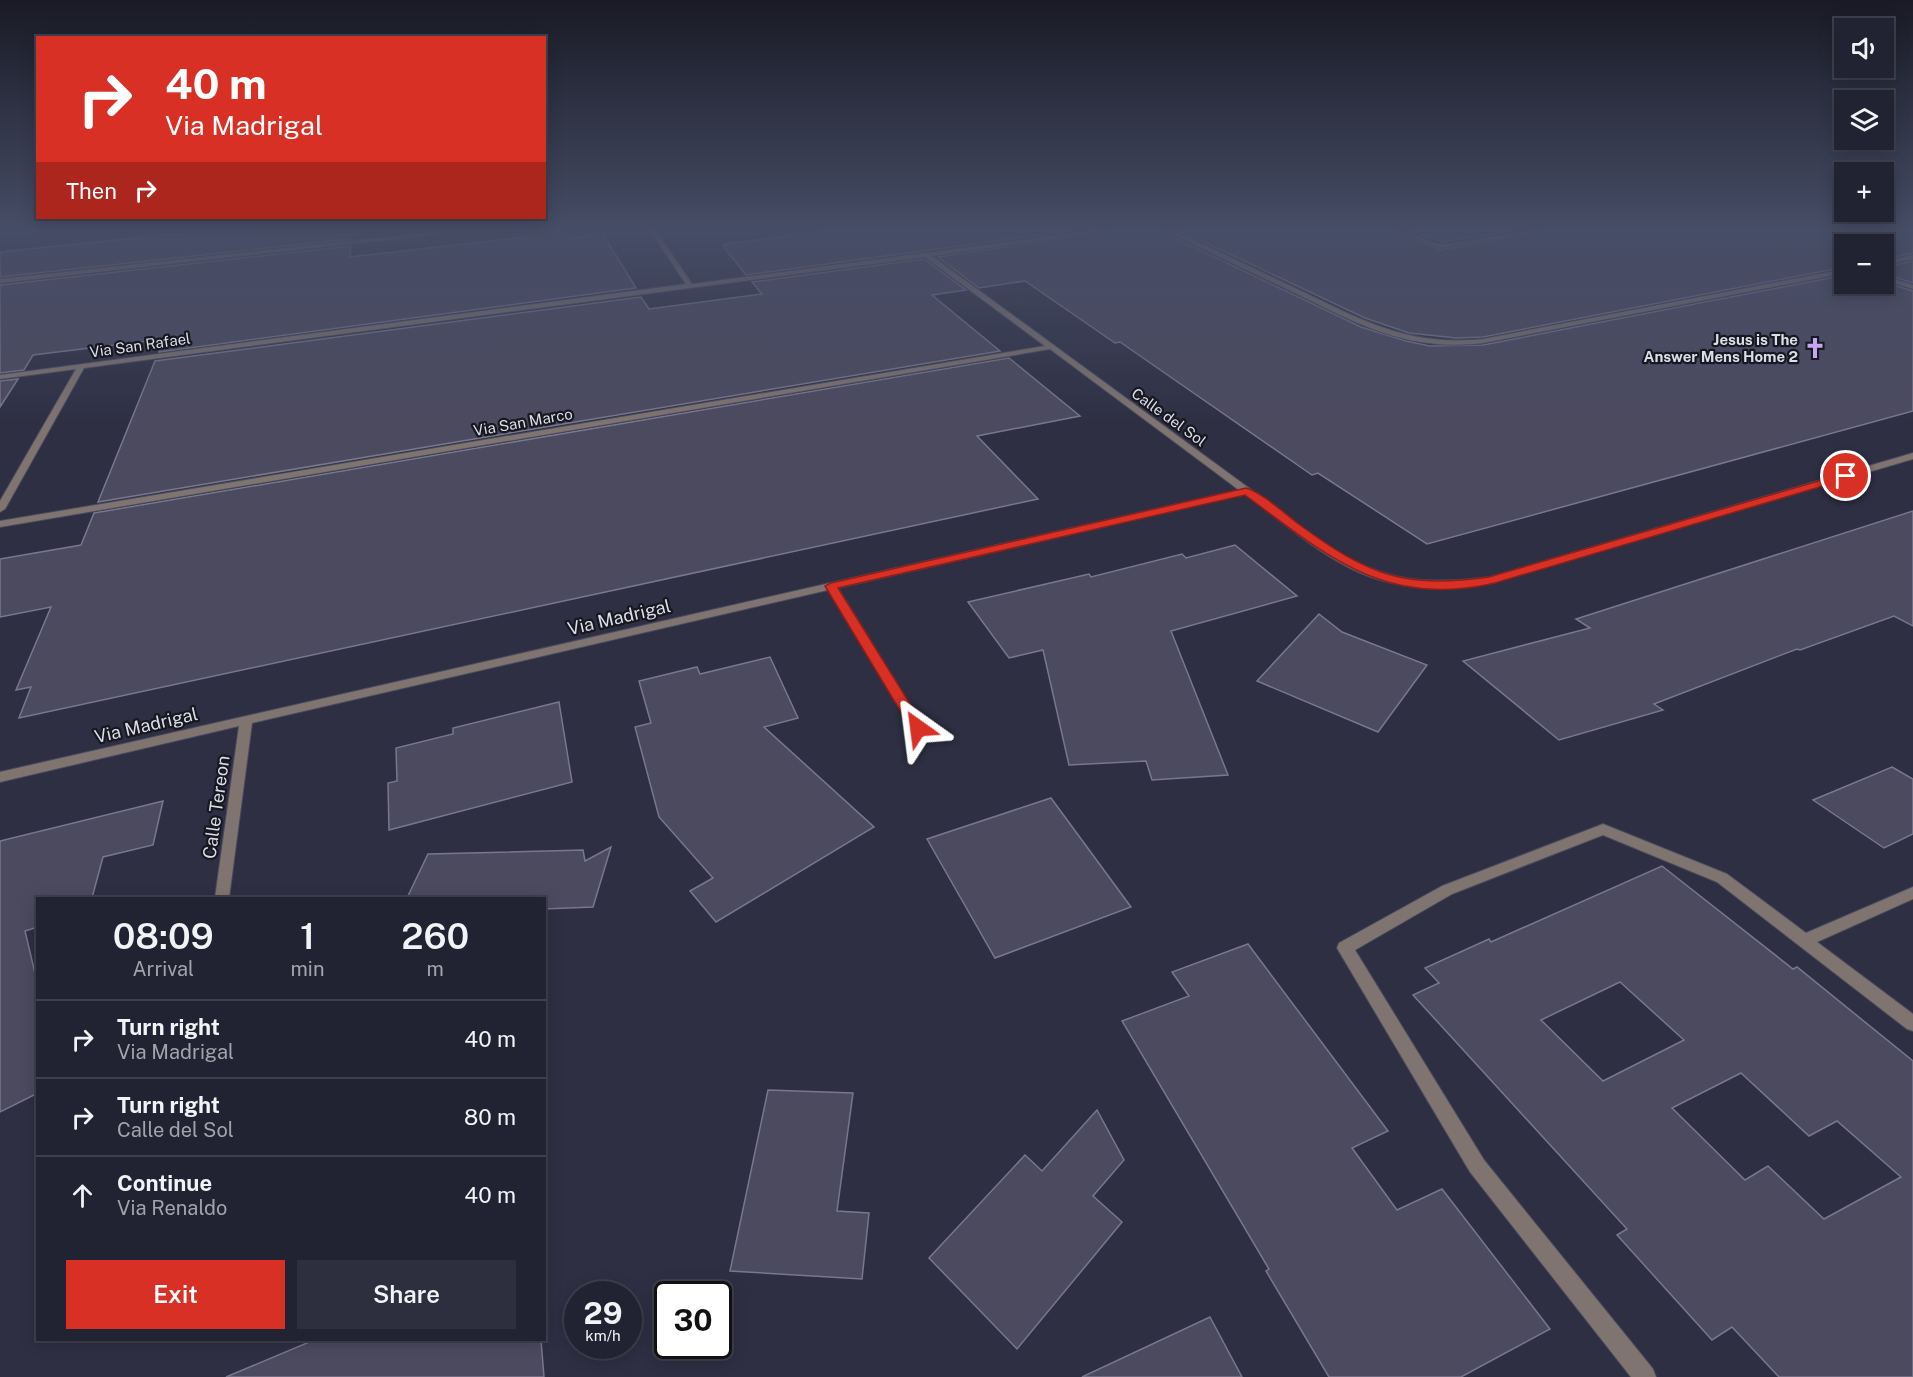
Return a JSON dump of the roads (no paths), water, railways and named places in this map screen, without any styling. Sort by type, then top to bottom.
[{"type":"street","name":"Via San Rafael","points":[[0,377],[620,295]]},
{"type":"street","name":"Calle del Sol","points":[[981,295],[1328,551],[1364,571],[1406,583],[1452,586],[1491,580],[1913,456]]},
{"type":"street","points":[[1305,295],[1373,328],[1426,342],[1457,344],[1720,295]]},
{"type":"street","name":"Via San Marco","points":[[0,524],[1051,347]]},
{"type":"street","points":[[0,509],[81,367]]},
{"type":"street","name":"Via Madrigal","points":[[0,777],[1246,491]]},
{"type":"street","points":[[831,586],[918,728]]},
{"type":"street","name":"Calle Tereon","points":[[222,897],[246,721]]},
{"type":"street","points":[[1645,1377],[1477,1166],[1345,948],[1447,890],[1603,829],[1722,878],[1913,1024]]},
{"type":"street","points":[[1804,941],[1913,893]]},
{"type":"place","name":"Jesus is The Answer Mens Home 2","points":[[1815,348]]}]
